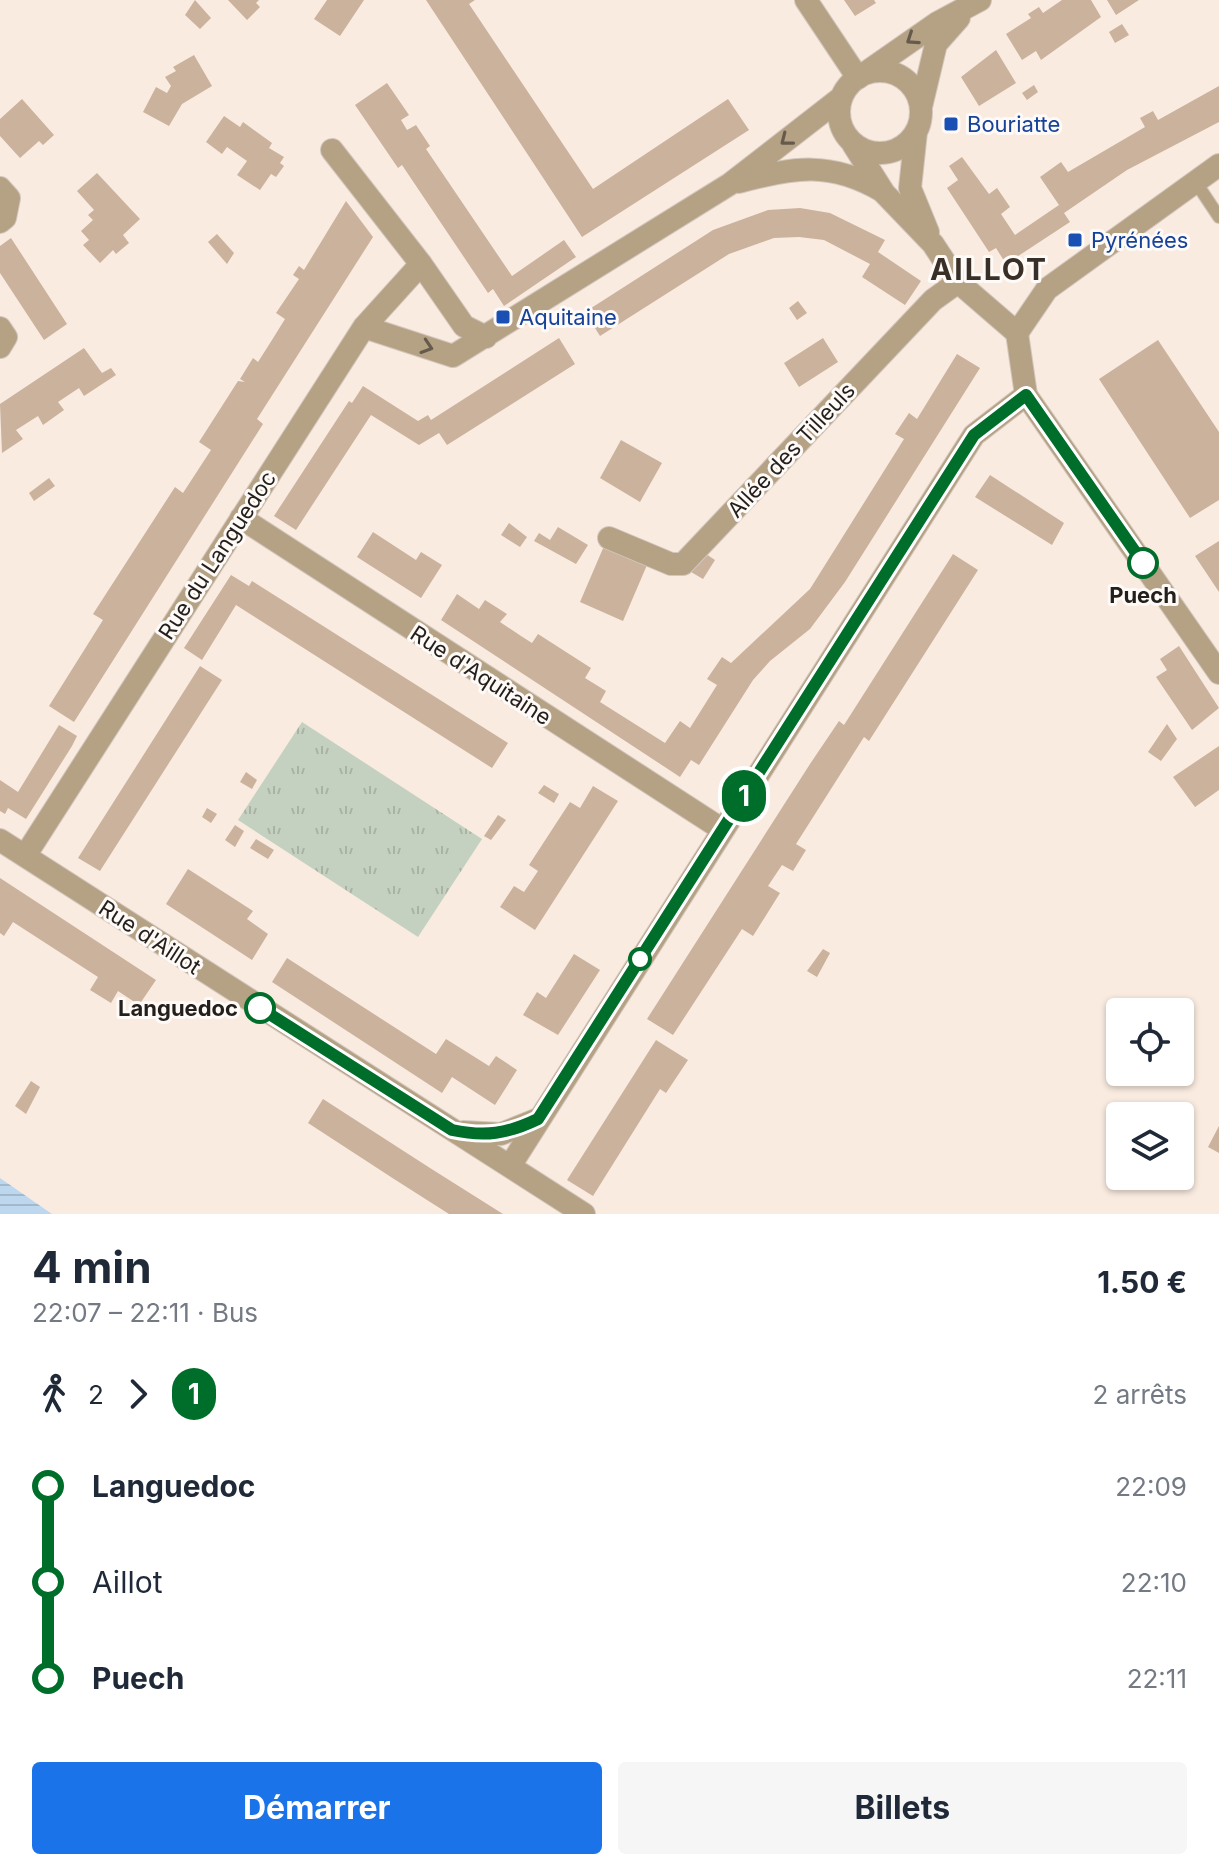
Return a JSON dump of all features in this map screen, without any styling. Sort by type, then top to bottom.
[{"type":"street","points":[[806,0],[858,78]]},
{"type":"street","points":[[364,327],[453,356],[730,184],[842,97],[858,78],[937,23],[975,3]]},
{"type":"street","points":[[933,244],[910,188],[916,132],[936,44],[975,3]]},
{"type":"street","points":[[858,78],[874,72],[900,76],[916,91],[921,107]]},
{"type":"street","points":[[842,97],[840,122],[853,144],[858,169],[933,244],[958,282],[1017,333],[1026,395],[1219,673]]},
{"type":"street","points":[[730,184],[796,169],[858,169],[902,147],[916,132]]},
{"type":"street","points":[[853,144],[875,153],[889,152]]},
{"type":"street","points":[[332,150],[421,264],[464,326],[486,337]]},
{"type":"street","points":[[1017,333],[1047,289],[1219,165]]},
{"type":"street","points":[[0,222],[5,218],[5,193]]},
{"type":"street","name":"Rue du Languedoc","points":[[25,856],[364,327],[421,264]]},
{"type":"street","name":"Allée des Tilleuls","points":[[609,538],[671,564],[683,564],[933,300],[958,282]]},
{"type":"street","points":[[0,328],[6,337],[0,347]]},
{"type":"street","points":[[510,1166],[974,435],[1026,395]]},
{"type":"street","name":"Rue d'Aquitaine","points":[[241,518],[723,830]]},
{"type":"street","name":"Rue d'Aillot","points":[[0,840],[584,1214]]},
{"type":"street","points":[[452,1130],[480,1135],[501,1134],[538,1119]]},
{"type":"lane","points":[[1195,181],[1219,217]]},
{"type":"green space","points":[[302,722],[482,839],[418,937],[238,820]]},
{"type":"water","points":[[0,1178],[52,1214],[0,1214]]},
{"type":"building","points":[[195,0],[211,18],[200,29],[185,15]]},
{"type":"building","points":[[228,0],[259,0],[256,3],[260,7],[247,20]]},
{"type":"building","points":[[327,0],[364,0],[340,36],[314,19]]},
{"type":"building","points":[[426,0],[475,0],[469,4],[593,189],[728,99],[749,130],[582,237]]},
{"type":"building","points":[[844,0],[874,0],[876,3],[855,16]]},
{"type":"building","points":[[1062,0],[1091,0],[1101,17],[1041,60],[1036,51],[1022,60],[1006,34],[1031,18],[1028,14],[1039,7],[1043,13]]},
{"type":"building","points":[[1107,0],[1139,0],[1116,15]]},
{"type":"building","points":[[1122,24],[1129,35],[1115,43],[1109,32]]},
{"type":"building","points":[[996,50],[1016,83],[979,106],[961,77]]},
{"type":"building","points":[[194,55],[212,86],[182,104],[169,126],[143,112],[156,87],[167,93],[171,86],[165,77],[176,71],[173,67]]},
{"type":"building","points":[[387,83],[409,115],[401,120],[407,130],[416,125],[430,146],[426,149],[512,276],[564,240],[576,257],[504,306],[493,289],[488,293],[402,165],[398,168],[355,105]]},
{"type":"building","points":[[1034,85],[1038,92],[1027,100],[1022,93]]},
{"type":"building","points":[[1219,86],[1219,122],[1127,170],[1064,213],[1070,222],[1006,264],[996,248],[989,252],[947,188],[958,180],[949,166],[962,157],[989,194],[997,188],[1010,207],[1001,214],[1015,235],[1059,205],[1040,177],[1061,162],[1068,172],[1145,127],[1140,118],[1153,111],[1158,120]]},
{"type":"building","points":[[22,99],[54,135],[43,145],[39,141],[20,158],[0,136],[0,119]]},
{"type":"building","points":[[224,116],[240,127],[243,122],[272,143],[269,148],[284,157],[280,163],[284,166],[276,177],[271,174],[260,190],[237,175],[247,161],[227,147],[222,154],[206,142]]},
{"type":"building","points":[[97,173],[140,219],[123,235],[129,243],[116,254],[113,250],[100,263],[83,245],[89,240],[81,231],[93,220],[88,215],[94,210],[77,191]]},
{"type":"building","points":[[346,201],[373,237],[257,419],[263,424],[74,722],[49,706],[103,620],[93,614],[175,487],[183,493],[211,450],[199,442],[238,381],[245,382],[240,379],[253,358],[258,362],[285,319],[276,313],[299,279],[293,275],[299,266],[304,270]]},
{"type":"building","points":[[800,208],[830,213],[885,240],[878,252],[921,281],[905,305],[862,277],[870,264],[824,240],[799,237],[774,238],[729,254],[600,336],[585,312],[713,230],[768,210]]},
{"type":"building","points":[[217,234],[234,253],[227,264],[208,242]]},
{"type":"building","points":[[11,238],[67,324],[44,340],[0,273],[0,246]]},
{"type":"building","points":[[798,301],[807,313],[797,320],[789,308]]},
{"type":"building","points":[[559,338],[575,364],[447,445],[439,433],[419,445],[371,415],[296,530],[274,516],[349,401],[352,403],[363,386],[418,421],[428,415],[431,420]]},
{"type":"building","points":[[823,338],[838,362],[799,387],[784,363]]},
{"type":"building","points":[[1158,340],[1219,432],[1219,500],[1190,518],[1099,379]]},
{"type":"building","points":[[84,348],[102,373],[111,368],[116,375],[84,396],[79,388],[58,402],[64,410],[43,425],[38,416],[16,430],[23,439],[2,453],[0,404]]},
{"type":"building","points":[[957,354],[980,368],[845,582],[810,629],[770,661],[753,680],[699,765],[691,760],[680,777],[441,620],[457,594],[479,609],[485,600],[507,614],[500,622],[521,636],[532,643],[538,634],[591,668],[585,678],[606,691],[600,702],[665,743],[680,721],[690,728],[717,685],[707,679],[722,657],[731,663],[810,589],[904,439],[895,434],[909,413],[917,419]]},
{"type":"building","points":[[621,440],[662,463],[640,502],[600,478]]},
{"type":"building","points":[[990,475],[1064,523],[1052,545],[975,497]]},
{"type":"building","points":[[49,478],[55,486],[34,501],[29,493]]},
{"type":"building","points":[[509,523],[527,537],[520,547],[501,535]]},
{"type":"building","points":[[558,527],[588,545],[576,564],[534,541],[539,533],[550,540]]},
{"type":"building","points":[[373,532],[416,560],[421,552],[442,565],[421,598],[357,557]]},
{"type":"building","points":[[1219,541],[1219,592],[1195,556]]},
{"type":"building","points":[[604,546],[647,565],[623,621],[580,602]]},
{"type":"building","points":[[703,552],[715,560],[703,579],[691,572]]},
{"type":"building","points":[[953,554],[978,570],[869,741],[864,737],[796,844],[806,850],[793,871],[782,865],[768,886],[780,893],[753,936],[742,929],[673,1035],[647,1019],[810,764],[839,721],[844,725]]},
{"type":"building","points":[[231,575],[249,586],[252,581],[508,743],[492,768],[236,605],[202,660],[184,648]]},
{"type":"building","points":[[1179,646],[1219,708],[1192,730],[1156,677],[1167,670],[1160,659]]},
{"type":"building","points":[[200,666],[222,680],[100,871],[78,858]]},
{"type":"building","points":[[1167,724],[1177,739],[1161,761],[1148,752]]},
{"type":"building","points":[[59,725],[77,736],[26,819],[8,808],[5,814],[0,811],[0,780],[18,792]]},
{"type":"building","points":[[1219,746],[1219,790],[1195,807],[1173,777]]},
{"type":"building","points":[[246,772],[257,780],[252,789],[240,782]]},
{"type":"building","points":[[544,785],[559,794],[554,803],[538,793]]},
{"type":"building","points":[[593,786],[618,801],[535,930],[500,907],[514,886],[524,892],[538,871],[529,865],[570,802],[580,808]]},
{"type":"building","points":[[207,808],[217,814],[211,823],[202,817]]},
{"type":"building","points":[[498,815],[506,820],[491,840],[484,836]]},
{"type":"building","points":[[235,825],[244,831],[235,847],[225,840]]},
{"type":"building","points":[[256,839],[274,850],[268,859],[250,848]]},
{"type":"building","points":[[188,869],[253,911],[247,919],[268,934],[252,960],[166,904]]},
{"type":"building","points":[[0,878],[156,980],[139,1005],[118,991],[111,1003],[90,990],[98,977],[13,922],[4,936],[0,933]]},
{"type":"building","points":[[823,949],[830,953],[817,977],[807,971]]},
{"type":"building","points":[[574,954],[600,970],[558,1035],[523,1015],[537,992],[546,998]]},
{"type":"building","points":[[287,958],[436,1054],[446,1039],[489,1066],[496,1056],[517,1070],[495,1105],[452,1077],[442,1093],[272,982]]},
{"type":"building","points":[[656,1040],[688,1060],[666,1093],[660,1089],[593,1196],[567,1180]]},
{"type":"building","points":[[31,1081],[40,1087],[26,1114],[15,1106]]},
{"type":"building","points":[[323,1099],[503,1214],[449,1214],[394,1179],[308,1123]]},
{"type":"building","points":[[1219,1126],[1219,1153],[1208,1147]]},
{"type":"bus line","name":"1","points":[[260,1008],[452,1130],[480,1135],[501,1134],[538,1119],[974,435],[1026,395],[1143,563]]},
{"type":"place","name":"Bouriatte","points":[[951,124]]},
{"type":"place","name":"Pyrénées","points":[[1075,240]]},
{"type":"place","name":"Aquitaine","points":[[503,317]]},
{"type":"place","name":"Puech","points":[[1143,563]]},
{"type":"place","name":"Languedoc","points":[[260,1008]]},
{"type":"district","name":"AILLOT","points":[[989,270]]}]
